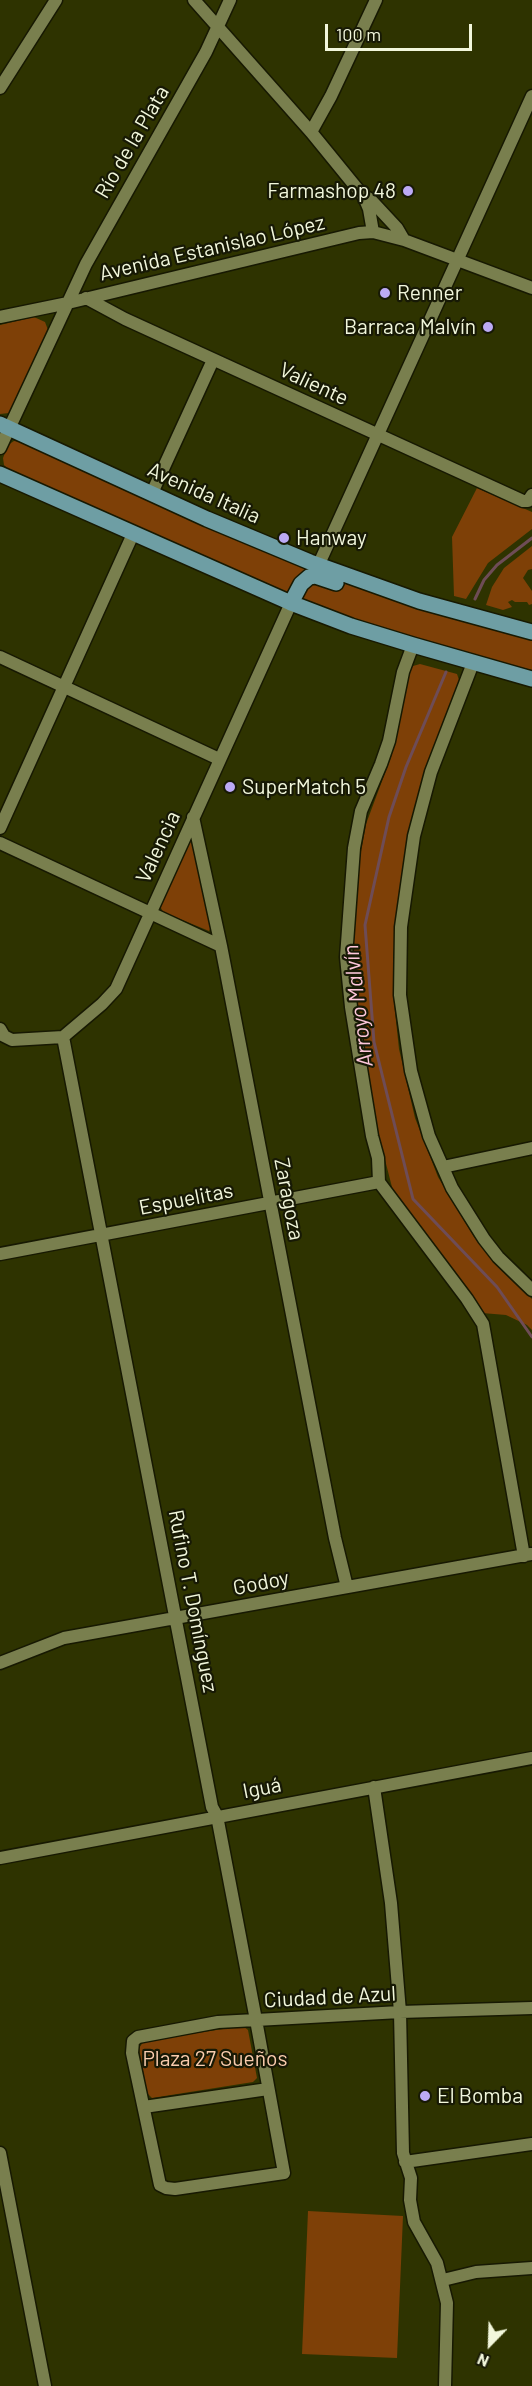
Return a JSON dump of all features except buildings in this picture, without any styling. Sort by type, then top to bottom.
[{"type":"main road","name":"Avenida Italia","points":[[4,426],[207,519],[318,566],[386,590],[532,632]]},
{"type":"main road","points":[[0,474],[291,603],[413,645],[532,679]]},
{"type":"main road","points":[[291,603],[301,584],[315,576],[361,591],[386,590]]},
{"type":"street","points":[[0,88],[56,0]]},
{"type":"street","points":[[194,0],[364,197],[369,209],[372,232]]},
{"type":"street","name":"Río de la Plata","points":[[0,448],[4,426],[86,264],[206,52],[230,0]]},
{"type":"street","points":[[310,132],[331,96],[376,0]]},
{"type":"street","points":[[318,566],[532,96]]},
{"type":"street","points":[[364,197],[370,199],[384,213],[404,240]]},
{"type":"street","name":"Avenida Estanislao López","points":[[0,316],[68,303],[359,233],[372,232],[404,240],[532,288]]},
{"type":"street","name":"Valiente","points":[[86,298],[112,313],[213,360],[524,501],[530,498]]},
{"type":"street","points":[[152,493],[213,360]]},
{"type":"street","points":[[0,828],[133,534]]},
{"type":"street","name":"Valencia","points":[[63,1036],[102,1004],[116,989],[291,603]]},
{"type":"street","points":[[413,645],[403,672],[389,741],[361,811],[354,848],[346,957],[358,1057],[378,1158],[379,1182],[468,1299],[483,1324],[528,1555]]},
{"type":"street","points":[[0,657],[219,759]]},
{"type":"street","points":[[473,663],[431,772],[419,814],[405,887],[399,951],[401,1005],[411,1071],[426,1127],[452,1188],[498,1257],[532,1290]]},
{"type":"street","name":"Zaragoza","points":[[193,817],[221,946],[269,1202],[347,1587]]},
{"type":"street","points":[[0,843],[221,946]]},
{"type":"street","points":[[2,1033],[12,1040],[63,1036]]},
{"type":"street","name":"Rufino T. Domínguez","points":[[63,1036],[212,1807],[217,1816],[284,2173],[166,2188],[160,2185],[158,2178],[144,2107]]},
{"type":"street","points":[[443,1167],[532,1148]]},
{"type":"street","name":"Espuelitas","points":[[0,1254],[379,1182]]},
{"type":"street","name":"Godoy","points":[[0,1663],[64,1638],[528,1555]]},
{"type":"street","name":"Iguá","points":[[0,1858],[532,1758]]},
{"type":"street","points":[[374,1787],[391,1903],[400,2012],[403,2153],[411,2178],[410,2200],[414,2222],[437,2263],[443,2280],[447,2303],[445,2386]]},
{"type":"street","name":"Ciudad de Azul","points":[[144,2107],[132,2053],[133,2041],[147,2034],[218,2022],[400,2012],[532,2008]]},
{"type":"street","points":[[144,2107],[267,2089]]},
{"type":"street","points":[[405,2162],[532,2144]]},
{"type":"street","points":[[0,2153],[5,2201],[45,2386]]},
{"type":"street","points":[[443,2280],[476,2272],[532,2268]]},
{"type":"green space","points":[[34,317],[45,322],[47,334],[9,413],[0,414],[0,325]]},
{"type":"green space","points":[[14,441],[22,442],[293,564],[414,606],[532,639],[532,670],[481,658],[355,619],[240,574],[8,469],[4,465],[3,458],[8,445]]},
{"type":"green space","points":[[477,488],[532,512],[532,529],[488,563],[466,599],[454,596],[452,537]]},
{"type":"green space","points":[[532,546],[532,569],[528,570],[523,578],[532,591],[532,604],[512,600],[508,602],[512,607],[503,610],[486,605],[492,587],[504,568]]},
{"type":"green space","points":[[420,664],[457,674],[459,680],[446,718],[398,910],[393,958],[393,993],[399,1049],[415,1118],[438,1177],[474,1237],[532,1299],[532,1330],[527,1325],[506,1315],[482,1313],[470,1292],[423,1234],[393,1191],[379,1145],[354,991],[353,932],[360,857],[366,824],[391,757],[400,721],[407,673],[413,666]]},
{"type":"green space","points":[[189,841],[194,841],[211,927],[209,931],[163,912],[160,906]]},
{"type":"green space","name":"Plaza 27 Sueños","points":[[243,2026],[248,2030],[257,2078],[253,2082],[152,2098],[147,2093],[139,2048],[144,2041]]},
{"type":"green space","points":[[308,2211],[403,2216],[397,2358],[302,2354]]},
{"type":"waterway","name":"Arroyo Malvín","points":[[475,599],[484,580],[497,565],[532,538]]},
{"type":"waterway","name":"Arroyo Malvín","points":[[446,672],[406,767],[389,817],[365,925],[374,1042],[413,1199],[497,1287],[532,1337]]},
{"type":"place","name":"Farmashop 48","points":[[408,191]]},
{"type":"place","name":"Renner","points":[[385,293]]},
{"type":"place","name":"Barraca Malvín","points":[[488,327]]},
{"type":"place","name":"Hanway","points":[[284,538]]},
{"type":"place","name":"SuperMatch 5","points":[[230,787]]},
{"type":"place","name":"El Bomba","points":[[425,2096]]}]
